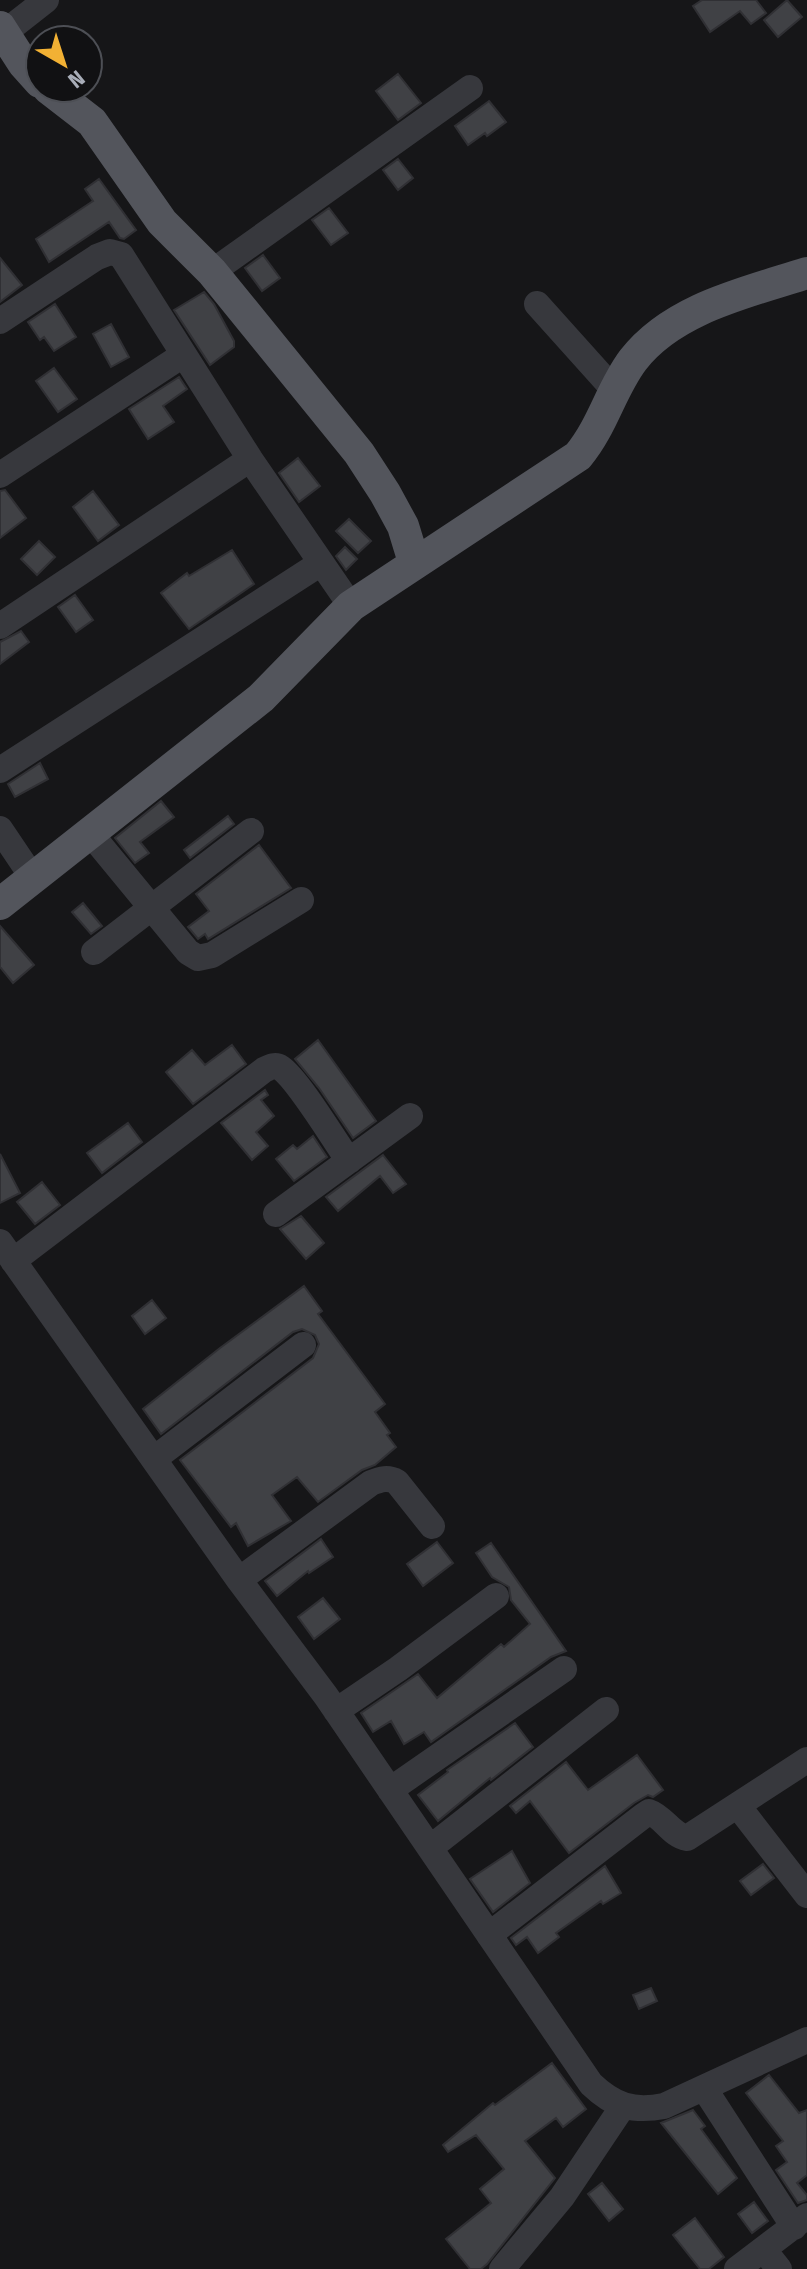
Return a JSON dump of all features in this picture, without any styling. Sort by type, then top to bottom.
[{"type":"main road","points":[[2,30],[24,64]]},
{"type":"main road","points":[[69,104],[92,122],[162,222],[212,272],[359,453],[403,526],[414,562]]},
{"type":"main road","points":[[0,904],[261,698],[337,585],[414,562],[578,456],[593,438],[633,360],[664,330],[719,302],[807,273]]},
{"type":"street","points":[[2,30],[46,0]]},
{"type":"street","points":[[212,272],[470,88]]},
{"type":"street","points":[[0,321],[97,257],[110,252],[121,255],[250,459],[337,585],[0,770]]},
{"type":"street","points":[[537,304],[616,392]]},
{"type":"street","points":[[0,475],[183,355]]},
{"type":"street","points":[[0,626],[250,459]]},
{"type":"street","points":[[0,829],[33,878]]},
{"type":"street","points":[[94,952],[251,831]]},
{"type":"street","points":[[90,833],[188,952],[198,958],[212,955],[301,900]]},
{"type":"street","points":[[349,1161],[293,1082],[280,1067],[273,1066],[7,1252],[239,1580],[336,1711],[591,2084],[603,2096],[623,2106],[644,2110],[664,2106],[807,2040]]},
{"type":"street","points":[[276,1214],[410,1116]]},
{"type":"street","points":[[154,1459],[303,1345]]},
{"type":"street","points":[[239,1580],[371,1483],[381,1479],[397,1482],[432,1526]]},
{"type":"street","points":[[336,1711],[496,1596]]},
{"type":"street","points":[[390,1790],[564,1669]]},
{"type":"street","points":[[430,1848],[606,1710]]},
{"type":"street","points":[[489,1935],[649,1812],[679,1837],[687,1838],[807,1760]]},
{"type":"street","points":[[738,1806],[807,1895]]},
{"type":"street","points":[[704,2088],[800,2221],[771,2259],[737,2269]]},
{"type":"street","points":[[502,2269],[562,2197],[623,2106]]},
{"type":"building","points":[[702,0],[756,0],[766,13],[751,24],[740,11],[710,32],[693,6]]},
{"type":"building","points":[[787,0],[802,17],[778,37],[764,20]]},
{"type":"building","points":[[398,74],[421,103],[398,120],[376,91]]},
{"type":"building","points":[[489,101],[506,122],[468,145],[455,126]]},
{"type":"building","points":[[398,159],[413,178],[398,190],[383,170]]},
{"type":"building","points":[[99,179],[136,230],[124,239],[120,238],[109,222],[49,262],[36,239],[93,201],[85,189]]},
{"type":"building","points":[[329,208],[348,233],[331,245],[312,220]]},
{"type":"building","points":[[263,255],[280,278],[262,291],[245,268]]},
{"type":"building","points":[[0,258],[22,285],[0,302]]},
{"type":"building","points":[[204,292],[234,341],[234,347],[210,365],[174,310]]},
{"type":"building","points":[[55,304],[76,337],[54,351],[44,337],[40,340],[28,322]]},
{"type":"building","points":[[111,324],[129,357],[111,367],[93,334]]},
{"type":"building","points":[[54,368],[77,399],[58,412],[36,381]]},
{"type":"building","points":[[179,377],[187,389],[163,406],[174,422],[148,439],[129,409]]},
{"type":"building","points":[[298,458],[320,486],[299,502],[279,473]]},
{"type":"building","points":[[5,490],[26,518],[0,538],[0,491]]},
{"type":"building","points":[[93,491],[119,525],[98,541],[73,507]]},
{"type":"building","points":[[349,519],[371,541],[358,553],[336,531]]},
{"type":"building","points":[[39,541],[55,557],[37,575],[21,559]]},
{"type":"building","points":[[345,547],[357,559],[346,570],[336,556]]},
{"type":"building","points":[[232,550],[254,584],[189,629],[161,593],[187,573],[189,576]]},
{"type":"building","points":[[75,595],[93,620],[76,632],[58,607]]},
{"type":"building","points":[[21,631],[29,642],[0,664],[0,642]]},
{"type":"building","points":[[40,763],[48,779],[15,797],[8,784]]},
{"type":"building","points":[[161,801],[174,817],[140,842],[149,853],[135,863],[115,838]]},
{"type":"building","points":[[228,816],[234,824],[190,858],[184,850]]},
{"type":"building","points":[[259,845],[291,888],[208,939],[205,934],[198,939],[188,927],[209,911],[196,894]]},
{"type":"building","points":[[83,903],[102,926],[91,934],[72,912]]},
{"type":"building","points":[[0,926],[34,965],[13,983],[0,967]]},
{"type":"building","points":[[318,1040],[376,1121],[353,1138],[295,1059]]},
{"type":"building","points":[[232,1045],[246,1064],[193,1104],[166,1072],[192,1050],[205,1065]]},
{"type":"building","points":[[265,1090],[268,1095],[261,1100],[274,1116],[256,1132],[268,1146],[252,1160],[221,1123]]},
{"type":"building","points":[[128,1123],[142,1142],[102,1173],[87,1153]]},
{"type":"building","points":[[313,1136],[327,1157],[294,1181],[276,1159],[293,1145],[297,1149]]},
{"type":"building","points":[[0,1154],[20,1193],[0,1203]]},
{"type":"building","points":[[383,1155],[406,1184],[393,1193],[380,1176],[338,1211],[326,1197]]},
{"type":"building","points":[[42,1182],[60,1205],[35,1224],[17,1202]]},
{"type":"building","points":[[301,1216],[324,1243],[306,1259],[280,1229]]},
{"type":"building","points":[[304,1286],[322,1311],[318,1314],[385,1404],[375,1412],[396,1447],[375,1465],[362,1470],[318,1502],[297,1477],[272,1495],[291,1521],[248,1546],[236,1523],[231,1527],[180,1460],[313,1358],[319,1344],[315,1335],[302,1329],[293,1332],[161,1434],[143,1409]]},
{"type":"building","points":[[152,1300],[166,1318],[145,1334],[132,1316]]},
{"type":"building","points":[[321,1539],[333,1557],[308,1571],[277,1596],[265,1581]]},
{"type":"building","points":[[437,1542],[453,1563],[423,1586],[407,1564]]},
{"type":"building","points":[[491,1543],[566,1651],[551,1657],[431,1742],[424,1732],[404,1744],[391,1721],[373,1732],[361,1713],[418,1674],[437,1698],[501,1644],[504,1647],[530,1624],[511,1600],[509,1587],[492,1577],[476,1553]]},
{"type":"building","points":[[323,1598],[340,1619],[314,1639],[298,1617]]},
{"type":"building","points":[[515,1723],[533,1747],[438,1821],[418,1795],[447,1770]]},
{"type":"building","points":[[637,1755],[663,1790],[634,1803],[569,1853],[530,1801],[516,1813],[510,1806],[566,1762],[588,1790]]},
{"type":"building","points":[[512,1851],[530,1883],[493,1912],[470,1879]]},
{"type":"building","points":[[763,1864],[774,1878],[751,1895],[740,1881]]},
{"type":"building","points":[[605,1866],[621,1893],[603,1904],[601,1901],[556,1933],[559,1937],[538,1953],[527,1937],[516,1945],[511,1938]]},
{"type":"building","points":[[651,1988],[657,2001],[639,2009],[633,1995]]},
{"type":"building","points":[[552,2063],[586,2109],[563,2127],[556,2118],[525,2141],[555,2178],[487,2264],[481,2269],[470,2269],[446,2239],[491,2203],[480,2189],[504,2169],[476,2135],[448,2152],[443,2145],[493,2103],[495,2105]]},
{"type":"building","points":[[769,2075],[799,2113],[807,2110],[807,2175],[797,2183],[807,2195],[807,2200],[798,2203],[776,2170],[787,2162],[776,2146],[783,2141],[746,2093]]},
{"type":"building","points":[[693,2110],[705,2126],[701,2129],[737,2178],[718,2194],[661,2123]]},
{"type":"building","points":[[602,2183],[623,2209],[609,2221],[588,2194]]},
{"type":"building","points":[[754,2202],[768,2221],[752,2233],[738,2214]]},
{"type":"building","points":[[695,2218],[724,2257],[709,2269],[700,2269],[673,2235]]}]
